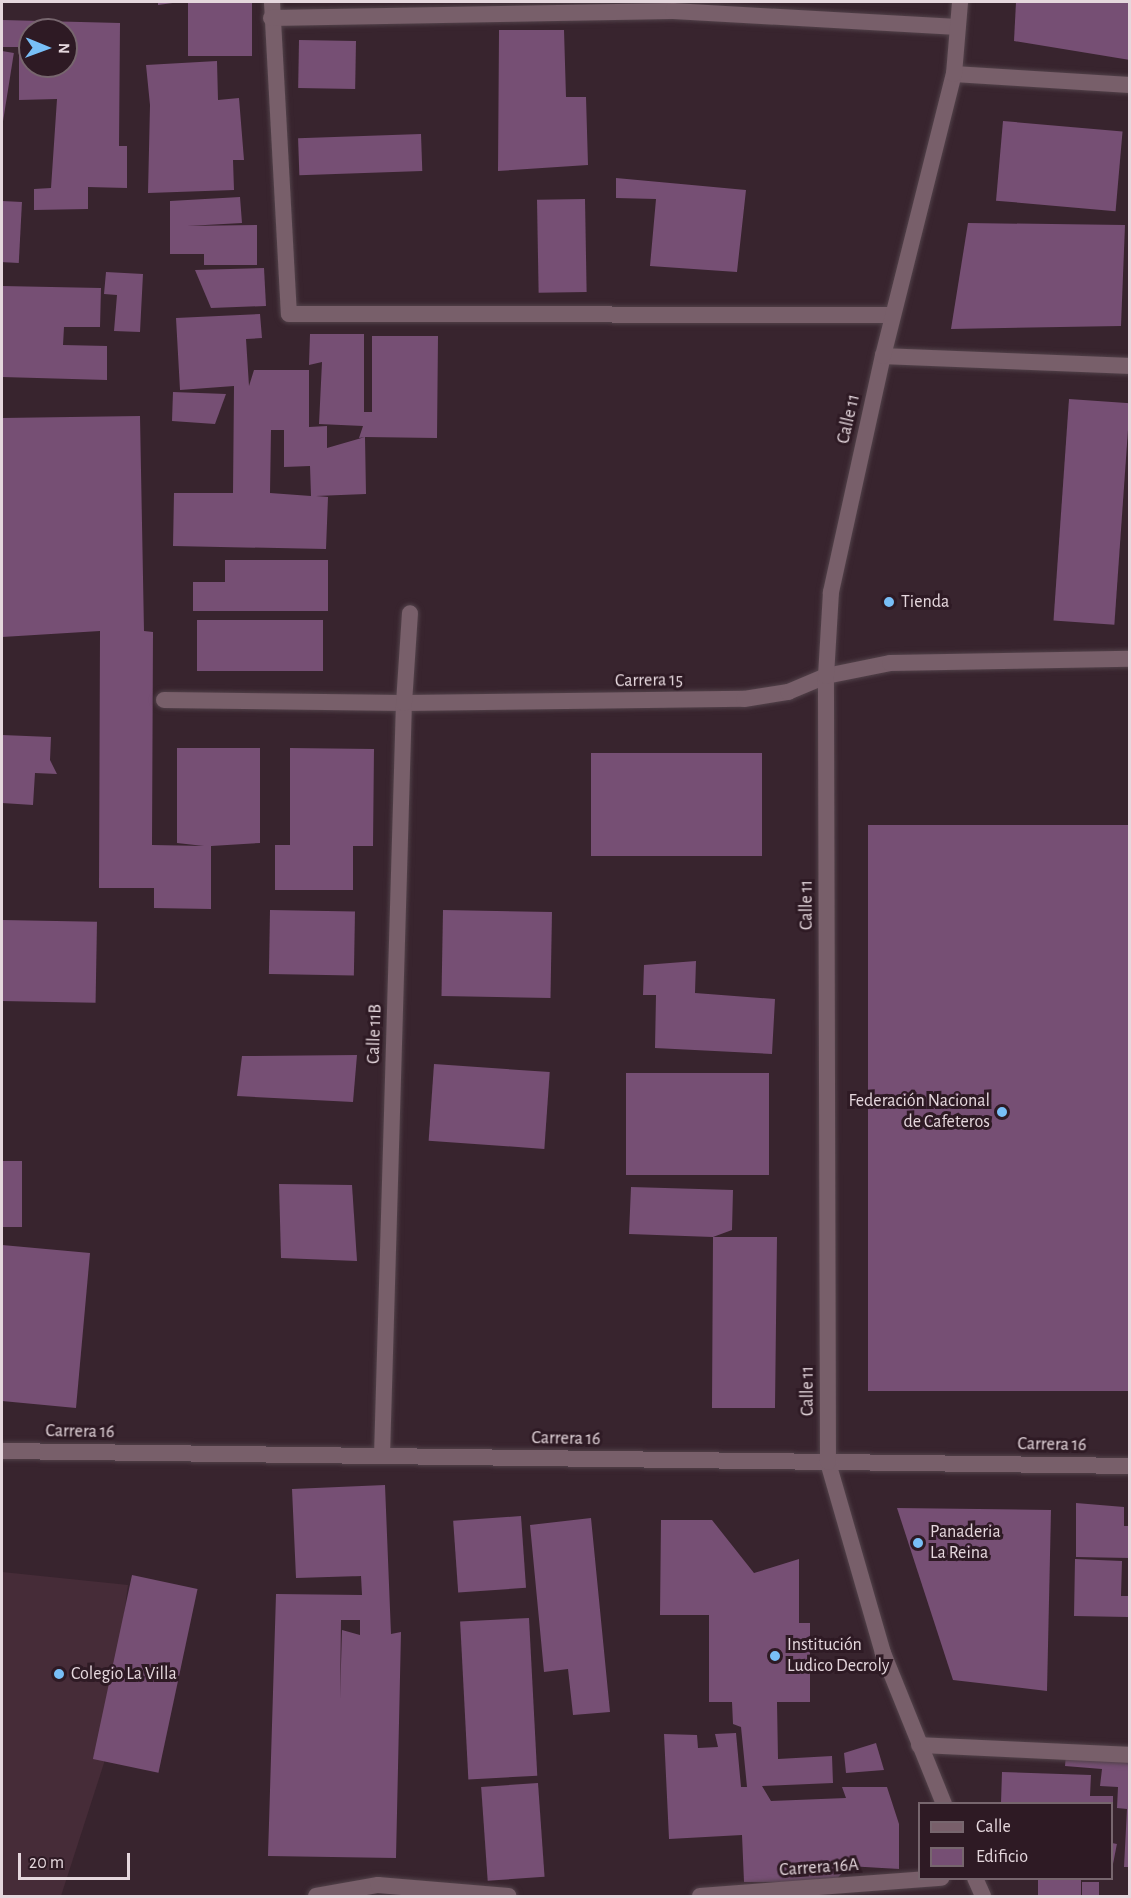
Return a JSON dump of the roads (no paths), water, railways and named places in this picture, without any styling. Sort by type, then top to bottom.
[{"type":"street","name":"Calle 11","points":[[944,1802],[883,1653],[828,1462],[826,676],[831,592],[883,356],[954,74],[960,2]]},
{"type":"street","points":[[893,315],[289,314],[271,10],[673,11],[958,27]]},
{"type":"street","points":[[954,74],[1130,85]]},
{"type":"street","points":[[883,356],[1130,366]]},
{"type":"street","name":"Calle 11B","points":[[382,1456],[404,703],[410,613]]},
{"type":"street","name":"Carrera 15","points":[[164,700],[404,703],[744,699],[788,692],[826,676],[890,663],[1130,659]]},
{"type":"street","name":"Carrera 16","points":[[2,1450],[1130,1466]]},
{"type":"street","points":[[919,1744],[1130,1755]]},
{"type":"street","name":"Carrera 16A","points":[[699,1896],[918,1880]]},
{"type":"street","points":[[976,1880],[982,1896]]},
{"type":"street","points":[[316,1896],[378,1885],[509,1896]]},
{"type":"place","name":"Tienda","points":[[889,602]]},
{"type":"place","name":"Federación Nacional de Cafeteros","points":[[1002,1112]]},
{"type":"place","name":"Panaderia La Reina","points":[[918,1543]]},
{"type":"place","name":"Institución Ludico Decroly","points":[[775,1656]]},
{"type":"place","name":"Colegio La Villa","points":[[59,1674]]}]
